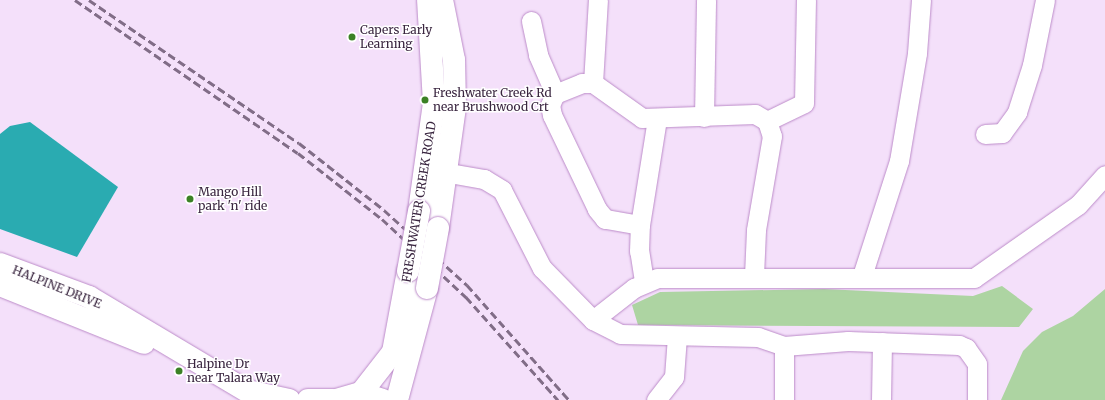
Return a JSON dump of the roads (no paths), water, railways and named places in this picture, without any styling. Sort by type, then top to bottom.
[{"type":"main road","name":"FRESHWATER CREEK ROAD","points":[[361,393],[393,352],[419,211],[426,169],[435,76],[428,0]]},
{"type":"main road","name":"FRESHWATER CREEK ROAD","points":[[397,400],[427,288],[448,172],[456,84],[442,0]]},
{"type":"main road","name":"HALPINE DRIVE","points":[[0,264],[89,297],[145,328],[174,351],[257,396],[289,400]]},
{"type":"main road","name":"HALPINE DRIVE","points":[[0,285],[144,343],[174,351]]},
{"type":"main road","points":[[336,400],[361,393],[382,400]]},
{"type":"main road","points":[[308,400],[333,400]]},
{"type":"street","points":[[594,83],[598,0]]},
{"type":"street","points":[[704,117],[706,0]]},
{"type":"street","points":[[767,121],[804,103],[806,0]]},
{"type":"street","points":[[862,276],[899,161],[915,67],[921,0]]},
{"type":"street","points":[[985,134],[1002,133],[1017,112],[1032,65],[1045,0]]},
{"type":"street","points":[[532,21],[538,55],[555,94]]},
{"type":"street","points":[[640,226],[606,218],[597,209],[552,115],[550,106],[555,94],[582,83],[594,83],[611,93],[630,113],[657,119],[755,114],[767,121],[772,136],[756,230],[754,276]]},
{"type":"street","points":[[644,281],[639,251],[640,226],[657,119]]},
{"type":"street","points":[[426,169],[484,179],[502,190],[542,268],[593,320],[626,335],[758,337],[784,346],[882,342],[966,348],[977,364],[977,400]]},
{"type":"street","points":[[593,320],[644,281],[754,276],[974,278],[1078,205],[1105,175]]},
{"type":"street","points":[[656,400],[674,377],[677,336]]},
{"type":"street","points":[[881,400],[882,342]]},
{"type":"street","points":[[784,346],[784,400]]},
{"type":"railway","points":[[75,0],[298,153],[382,219],[466,297],[558,400]]},
{"type":"railway","points":[[89,0],[299,143],[384,210],[467,285],[569,400]]},
{"type":"place","name":"Capers Early Learning","points":[[352,37]]},
{"type":"place","name":"Freshwater Creek Rd near Brushwood Crt","points":[[425,100]]},
{"type":"place","name":"Mango Hill park 'n' ride","points":[[190,199]]},
{"type":"place","name":"Halpine Dr near Talara Way","points":[[179,371]]}]
